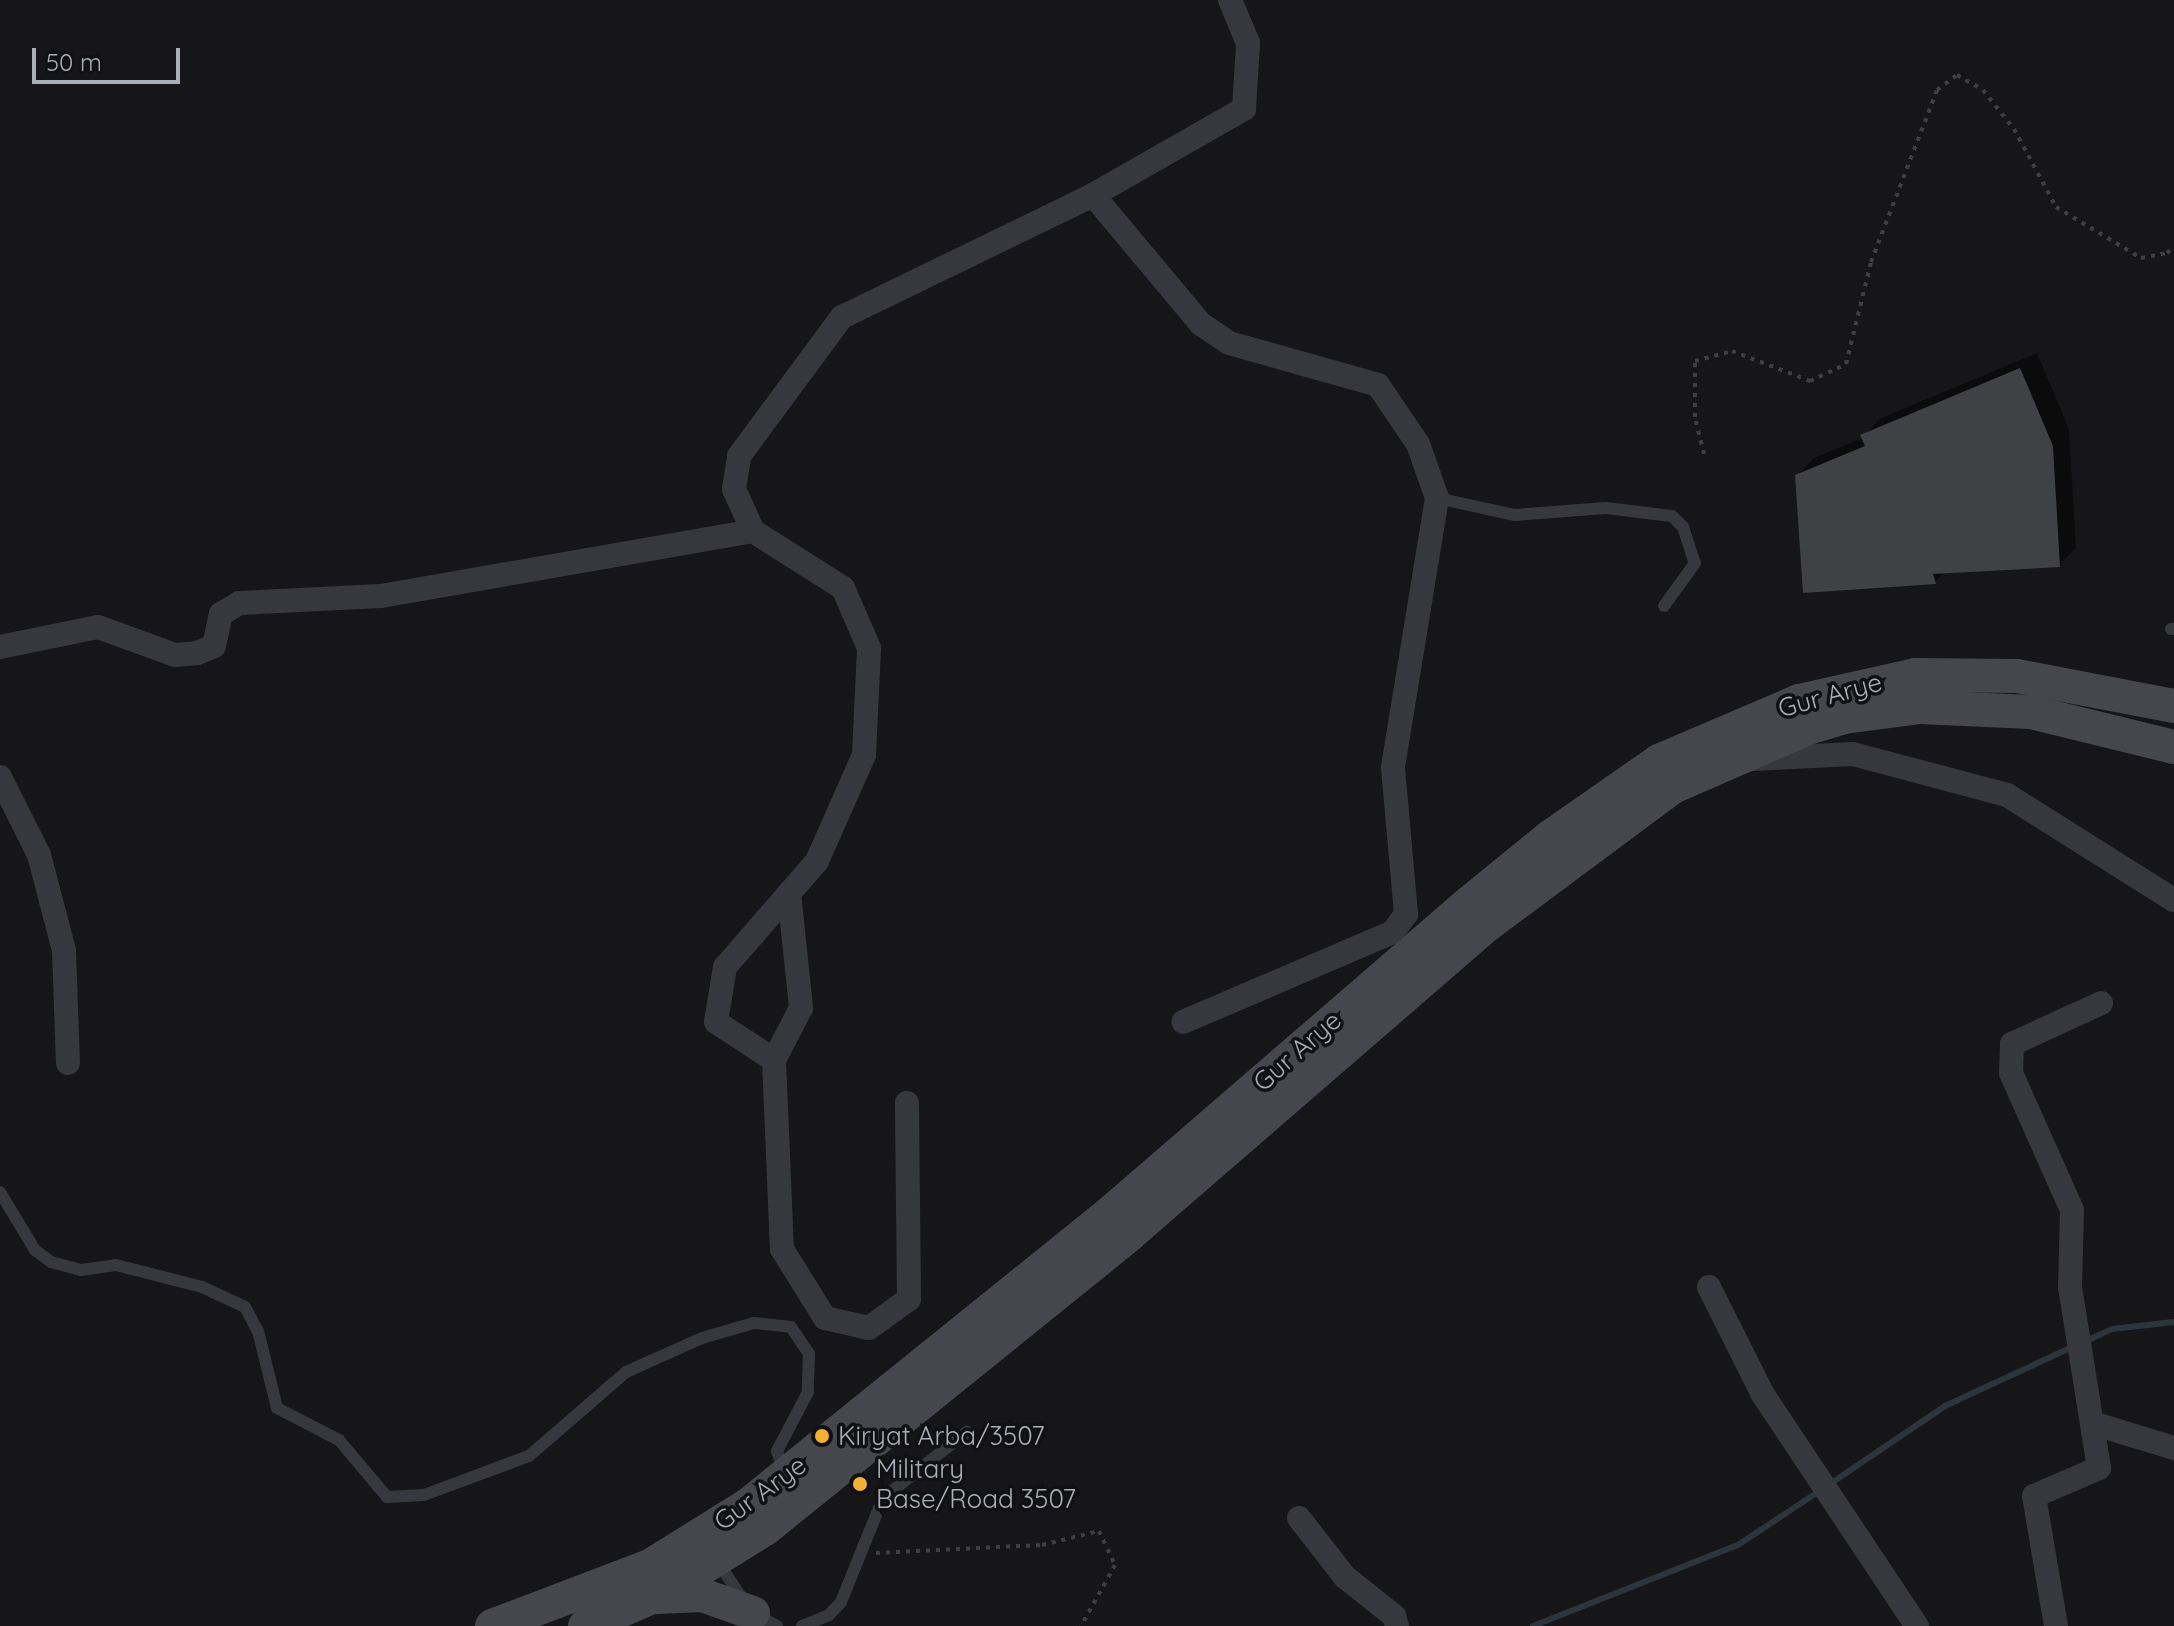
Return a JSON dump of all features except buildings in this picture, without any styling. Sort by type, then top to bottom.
[{"type":"main road","name":"Gur Arye","points":[[585,1626],[650,1599],[786,1476],[1111,1212],[1469,903],[1560,830],[1659,761],[1763,713],[1836,689],[1900,677],[1979,672],[2017,676],[2174,706]]},
{"type":"main road","name":"Gur Arye","points":[[492,1626],[709,1548],[804,1499],[1129,1235],[1568,861],[1652,800],[1725,761],[1844,717],[1956,706],[2031,712],[2174,747]]},
{"type":"main road","points":[[650,1599],[702,1595],[765,1620]]},
{"type":"street","points":[[774,1060],[716,1022],[725,967],[817,861],[864,755],[869,648],[843,588],[753,531],[734,489],[739,456],[842,317],[1093,195],[1244,109],[1248,43],[1230,0]]},
{"type":"street","points":[[1093,195],[1201,324],[1229,343],[1378,385],[1418,444],[1437,498],[1393,768],[1406,914],[1393,932],[1296,970],[1183,1022]]},
{"type":"street","points":[[0,647],[98,627],[175,655],[197,653],[214,646],[221,614],[239,603],[381,596],[753,531]]},
{"type":"street","points":[[1725,761],[1853,754],[2007,795],[2174,900]]},
{"type":"street","points":[[0,777],[39,855],[64,950],[68,1063]]},
{"type":"street","points":[[789,893],[801,1008],[774,1060],[782,1249],[805,1294],[825,1318],[869,1328],[909,1299],[907,1103]]},
{"type":"street","points":[[2056,1626],[2034,1496],[2099,1468],[2070,1287],[2072,1210],[2011,1073],[2012,1044],[2101,1003]]},
{"type":"street","points":[[1709,1287],[1762,1393],[1917,1626]]},
{"type":"street","points":[[2092,1423],[2174,1448]]},
{"type":"street","points":[[1299,1518],[1345,1577],[1394,1616],[1397,1626]]},
{"type":"lane","points":[[1437,498],[1515,515],[1606,508],[1672,516],[1683,527],[1695,563],[1664,606]]},
{"type":"lane","points":[[0,1192],[35,1250],[51,1262],[81,1270],[116,1265],[202,1287],[245,1307],[258,1331],[277,1408],[339,1440],[387,1497],[424,1495],[529,1456],[626,1372],[702,1338],[763,1322],[791,1327],[809,1354],[812,1372],[800,1413],[784,1431],[777,1451],[786,1476]]},
{"type":"lane","points":[[802,1626],[829,1615],[841,1602],[863,1541],[883,1498],[967,1432]]},
{"type":"lane","points":[[709,1548],[765,1620]]},
{"type":"path","points":[[1704,454],[1695,417],[1695,361],[1732,351],[1810,381],[1846,364],[1871,262],[1937,90],[1957,75],[1983,90],[2014,129],[2056,207],[2141,258],[2167,253],[2174,246]]},
{"type":"path","points":[[863,1541],[879,1555],[1042,1545],[1099,1531],[1115,1565],[1081,1626]]},
{"type":"waterway","points":[[2084,1342],[2112,1329],[2174,1322]]},
{"type":"waterway","points":[[1830,1484],[1945,1406],[2074,1346]]},
{"type":"waterway","points":[[1533,1626],[1738,1545],[1821,1490]]},
{"type":"place","name":"Kiryat Arba/3507","points":[[822,1436]]},
{"type":"place","name":"Military Base/Road 3507","points":[[860,1484]]}]
